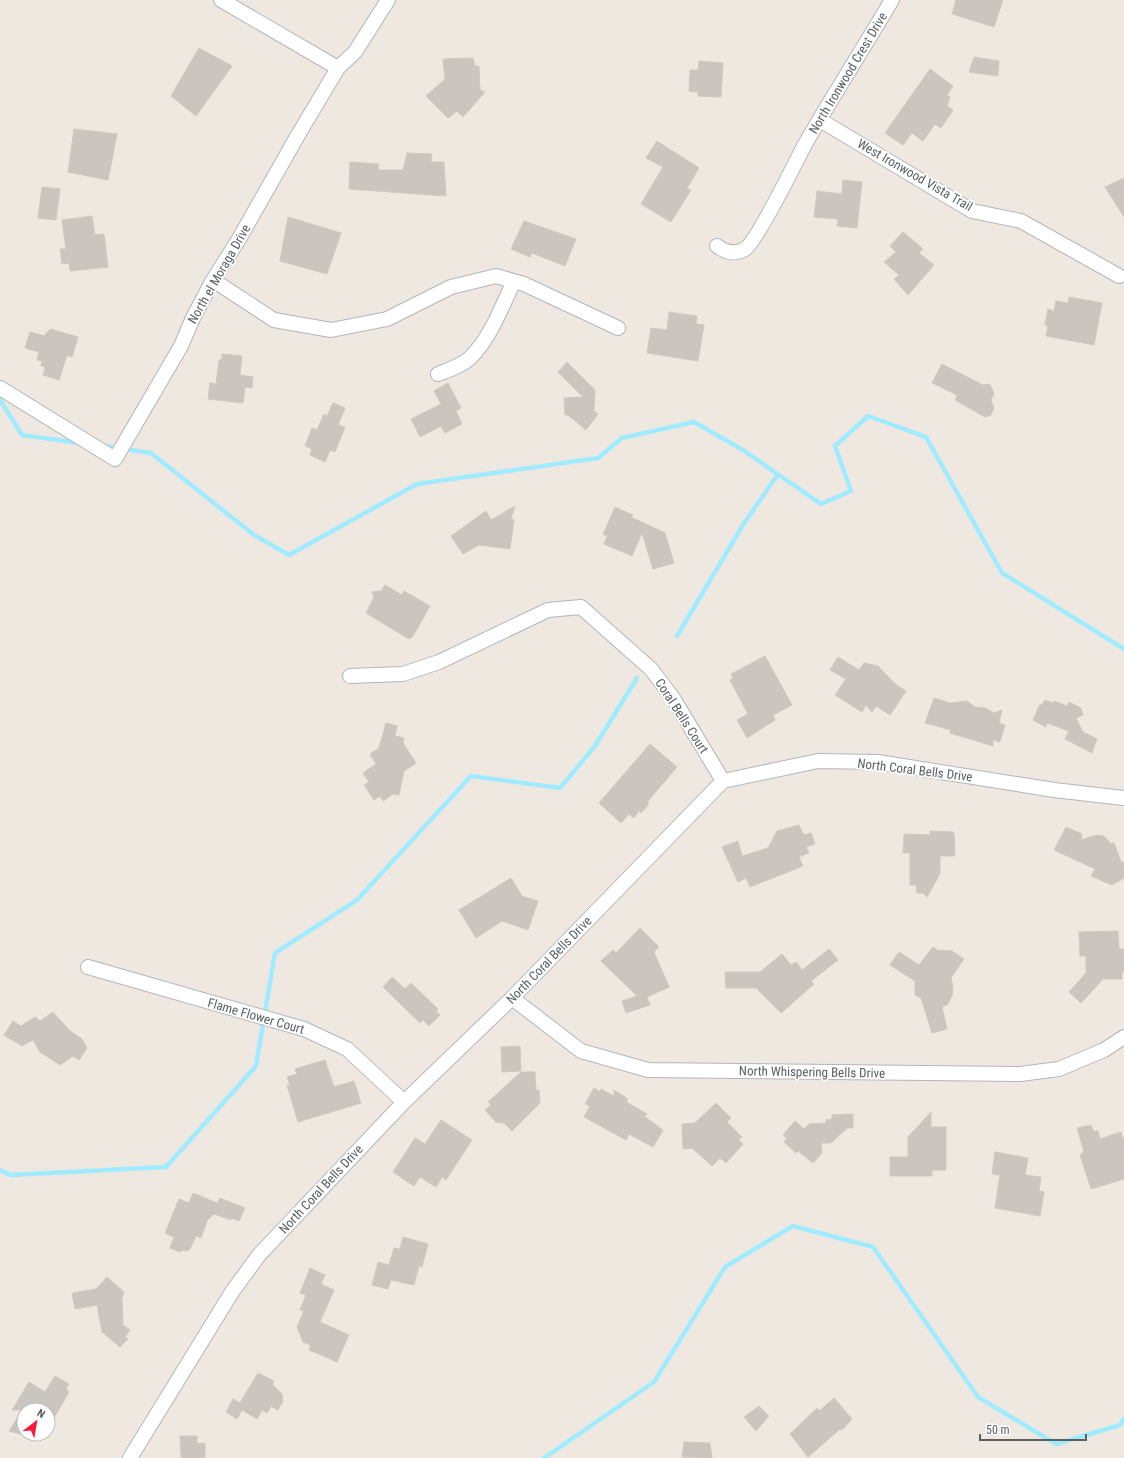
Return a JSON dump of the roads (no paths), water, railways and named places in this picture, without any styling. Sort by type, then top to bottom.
[{"type":"street","points":[[221,0],[338,68]]},
{"type":"street","name":"North el Moraga Drive","points":[[0,388],[115,459],[181,346],[212,280],[239,239],[338,68],[355,52],[388,0]]},
{"type":"street","name":"North Ironwood Crest Drive","points":[[716,246],[724,251],[734,253],[745,249],[757,232],[805,145],[892,0]]},
{"type":"street","name":"West Ironwood Vista Trail","points":[[820,120],[972,211],[1020,221],[1119,276]]},
{"type":"street","points":[[212,280],[274,320],[331,330],[387,318],[451,287],[496,276],[514,282],[618,328]]},
{"type":"street","points":[[438,374],[456,367],[471,358],[483,342],[514,282]]},
{"type":"street","name":"Coral Bells Court","points":[[350,676],[403,674],[439,662],[548,610],[581,607],[651,669],[673,698],[723,781]]},
{"type":"street","name":"North Coral Bells Drive","points":[[130,1458],[232,1292],[259,1255],[404,1102],[512,998],[723,781],[818,761],[878,762],[1054,790],[1124,798]]},
{"type":"street","name":"Flame Flower Court","points":[[88,967],[304,1029],[347,1049],[404,1102]]},
{"type":"street","name":"North Whispering Bells Drive","points":[[512,998],[581,1051],[648,1070],[1020,1074],[1059,1069],[1104,1050],[1124,1037]]},
{"type":"waterway","points":[[0,400],[22,435],[79,443]]},
{"type":"waterway","points":[[104,446],[151,453],[254,535],[289,555],[417,484],[598,458],[622,438],[694,422],[743,450],[821,504],[851,491],[835,446],[868,416],[926,437],[1002,573],[1124,649]]},
{"type":"waterway","points":[[677,636],[743,525],[778,474]]},
{"type":"waterway","points":[[0,1170],[11,1175],[166,1167],[256,1066],[275,953],[357,900],[471,776],[560,788],[595,746],[637,678]]},
{"type":"waterway","points":[[544,1458],[654,1382],[725,1267],[793,1226],[873,1247],[978,1397],[1056,1444],[1120,1425],[1124,1419]]}]
